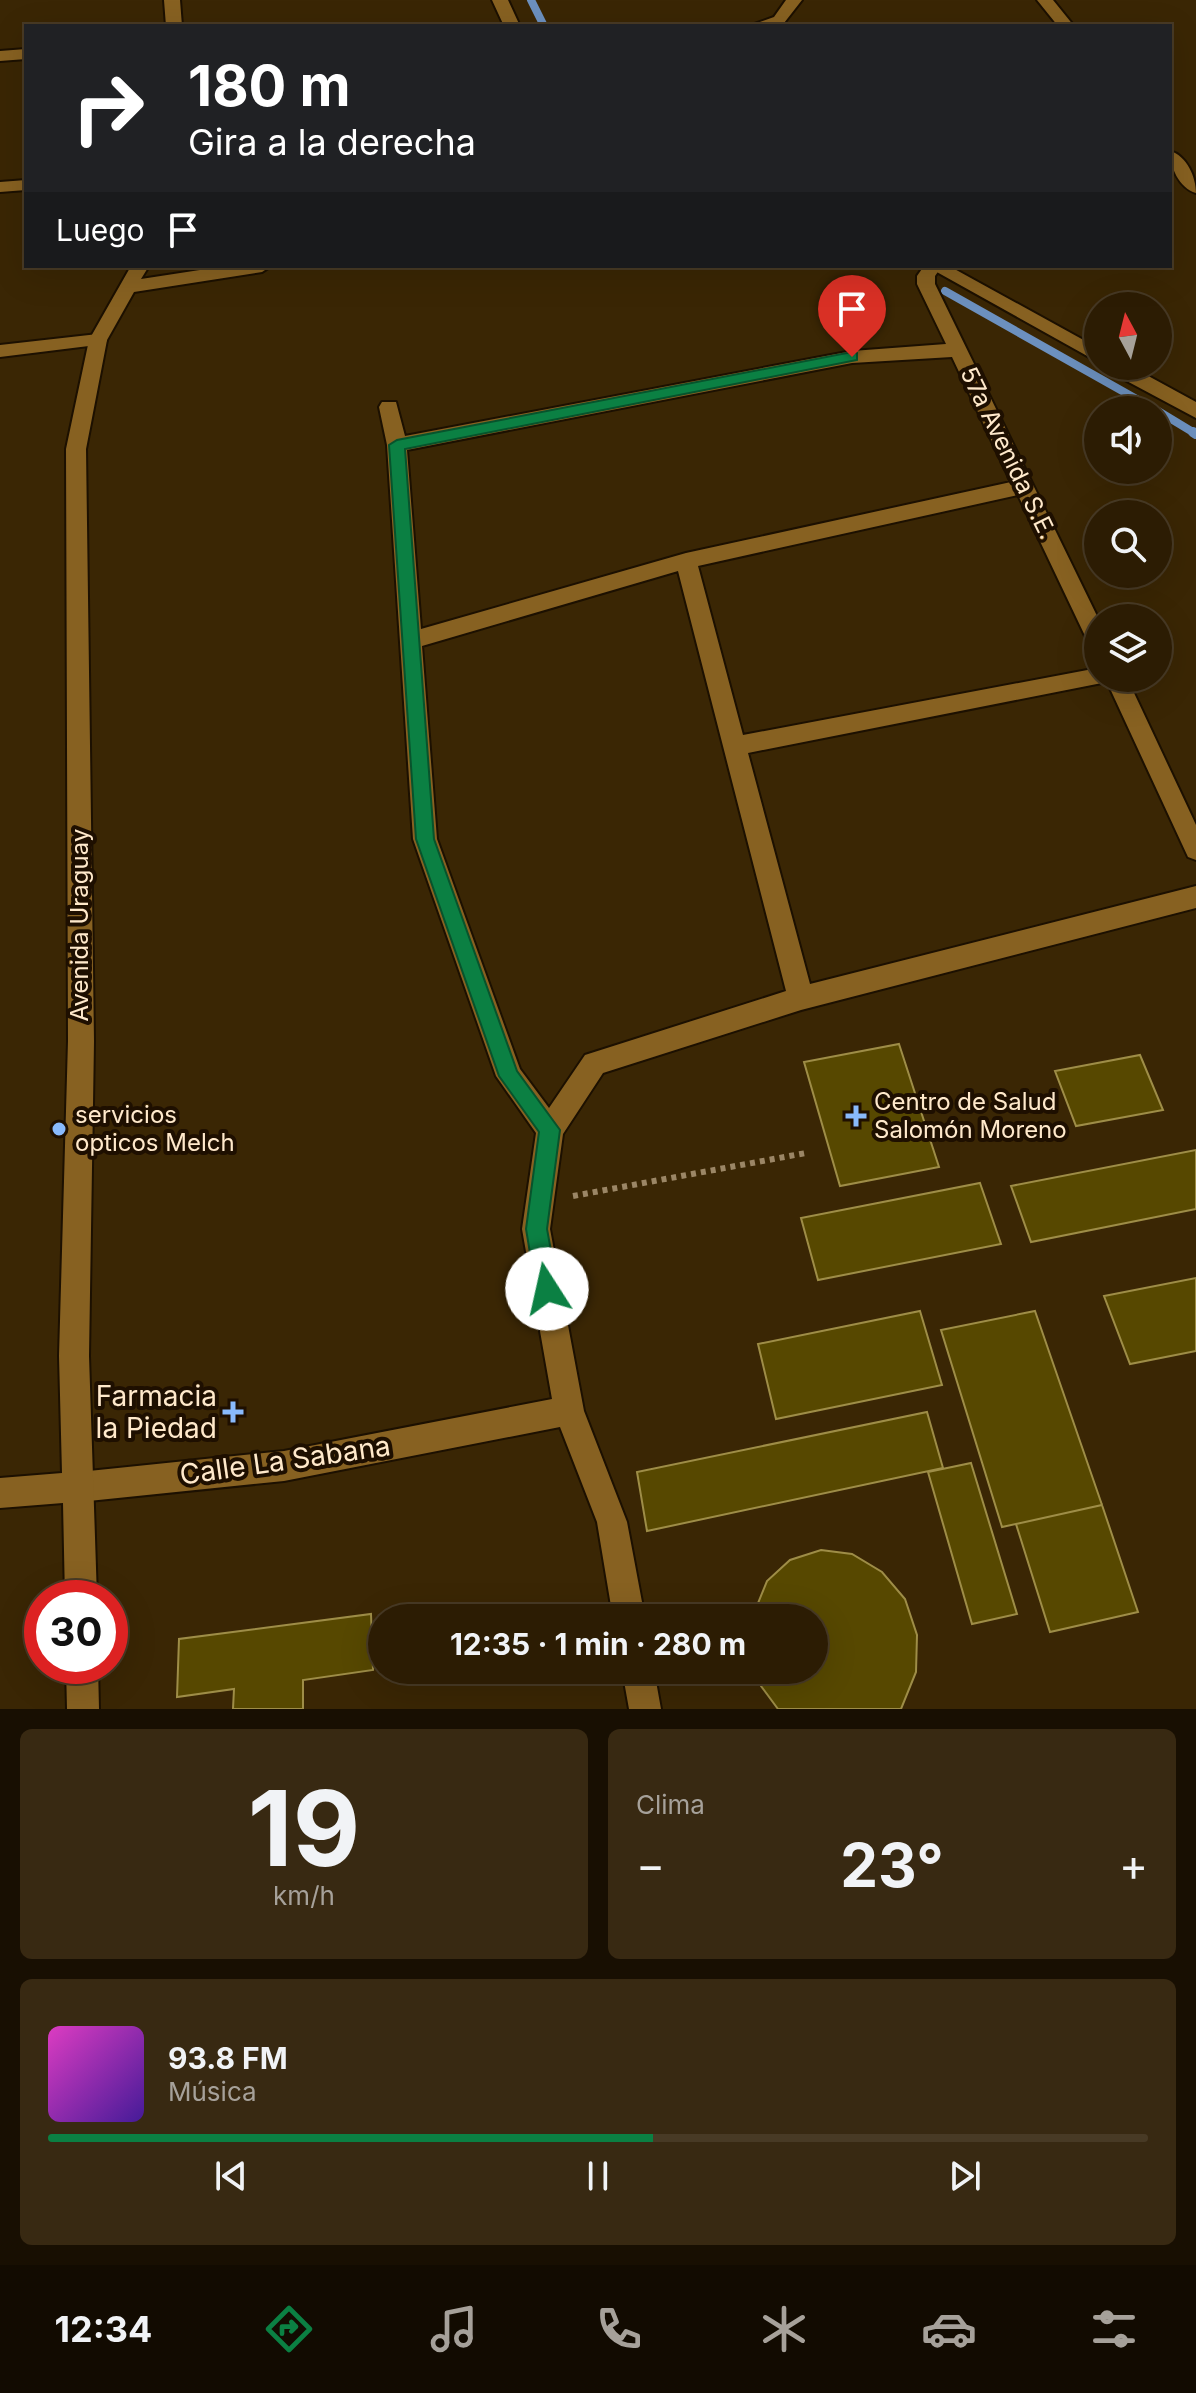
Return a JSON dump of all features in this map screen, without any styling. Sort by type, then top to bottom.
[{"type":"street","points":[[172,0],[174,24]]},
{"type":"street","points":[[500,0],[511,24]]},
{"type":"street","points":[[764,24],[779,20],[794,0]]},
{"type":"street","points":[[1045,0],[1064,24]]},
{"type":"street","points":[[0,56],[24,54]]},
{"type":"street","points":[[1172,158],[1196,188]]},
{"type":"street","points":[[0,187],[24,185]]},
{"type":"street","name":"Avenida Uraguay","points":[[81,1580],[74,1356],[81,1041],[76,449],[98,340],[139,268]]},
{"type":"street","points":[[125,288],[250,268]]},
{"type":"street","name":"57a Avenida S.E.","points":[[932,268],[926,276],[926,284],[1084,610]]},
{"type":"street","points":[[938,268],[1084,348]]},
{"type":"street","points":[[0,351],[98,340]]},
{"type":"street","points":[[397,445],[852,357],[958,350]]},
{"type":"street","points":[[1140,380],[1196,411]]},
{"type":"street","points":[[389,407],[397,445],[425,839],[509,1076],[550,1130]]},
{"type":"street","points":[[410,641],[686,561],[1026,486]]},
{"type":"street","points":[[686,561],[801,998]]},
{"type":"street","points":[[734,746],[1084,680]]},
{"type":"street","points":[[1123,692],[1196,850]]},
{"type":"street","points":[[627,1604],[612,1522],[569,1411],[536,1229],[550,1130],[594,1064],[801,998],[1196,897]]},
{"type":"street","name":"Calle La Sabana","points":[[0,1493],[284,1466],[569,1411]]},
{"type":"street","points":[[82,1684],[83,1709]]},
{"type":"street","points":[[641,1684],[645,1709]]},
{"type":"path","points":[[540,1202],[806,1153]]},
{"type":"building","points":[[899,1044],[939,1167],[840,1186],[804,1062]]},
{"type":"building","points":[[1140,1055],[1163,1110],[1076,1126],[1055,1071]]},
{"type":"building","points":[[1196,1150],[1196,1209],[1031,1242],[1011,1186]]},
{"type":"building","points":[[980,1183],[1001,1244],[818,1280],[801,1218]]},
{"type":"building","points":[[1196,1278],[1196,1351],[1130,1364],[1104,1296]]},
{"type":"building","points":[[920,1311],[942,1385],[776,1419],[758,1344]]},
{"type":"building","points":[[1035,1311],[1102,1505],[1002,1527],[941,1330]]},
{"type":"building","points":[[927,1412],[943,1468],[647,1531],[637,1472]]},
{"type":"building","points":[[971,1463],[1017,1614],[972,1624],[928,1472]]},
{"type":"building","points":[[1102,1505],[1138,1612],[1050,1632],[1016,1524]]},
{"type":"building","points":[[821,1550],[852,1554],[882,1572],[905,1599],[917,1635],[916,1672],[901,1709],[778,1709],[760,1684],[828,1684],[828,1604],[758,1604],[767,1581],[790,1560]]},
{"type":"building","points":[[368,1614],[368,1671],[303,1680],[303,1709],[233,1709],[234,1689],[177,1697],[179,1639]]},
{"type":"waterway","points":[[531,0],[543,24]]},
{"type":"waterway","points":[[945,291],[1131,396]]},
{"type":"waterway","points":[[1172,419],[1196,434],[1193,432]]},
{"type":"place","name":"Centro de Salud Salomón Moreno","points":[[856,1116]]},
{"type":"place","name":"servicios opticos Melch","points":[[59,1129]]},
{"type":"place","name":"Farmacia la Piedad","points":[[233,1412]]},
{"type":"route","points":[[547,1289],[536,1229],[550,1130],[509,1076],[425,839],[397,445],[852,357]]}]
